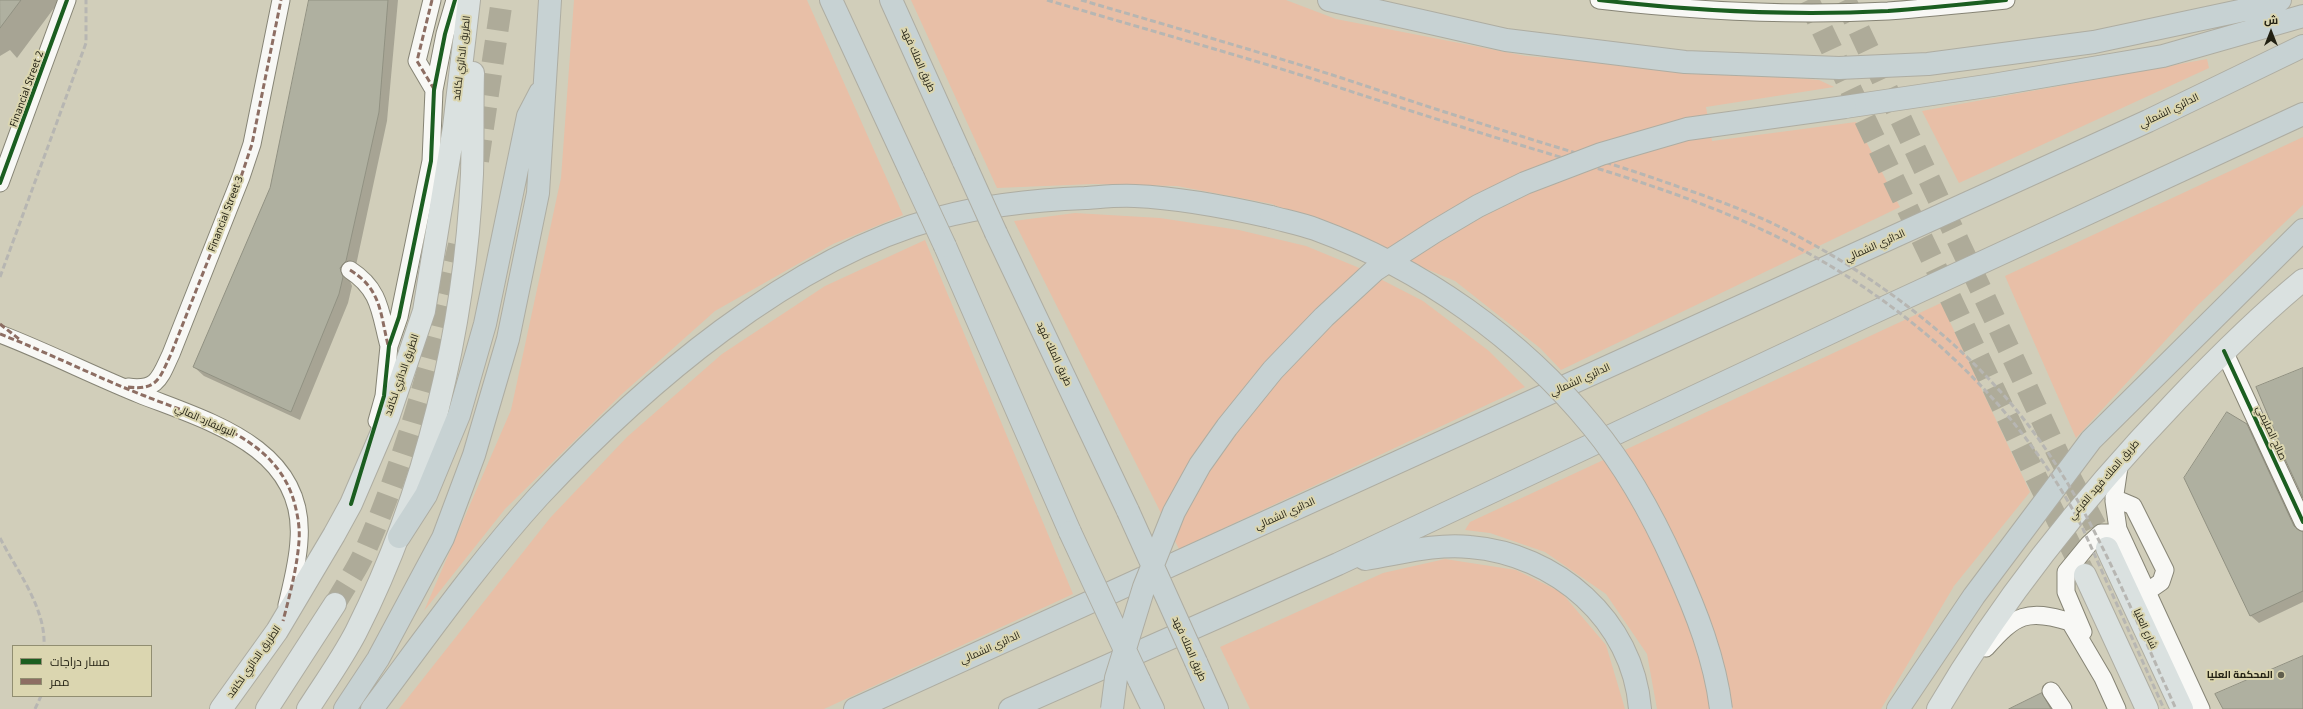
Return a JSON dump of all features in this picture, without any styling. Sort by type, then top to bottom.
[{"type":"highway","points":[[345,709],[378,659],[443,538],[474,455],[508,339],[538,193],[550,0]]},
{"type":"highway","points":[[831,0],[945,246],[1070,532],[1153,709]]},
{"type":"highway","name":"طريق الملك فهد","points":[[891,0],[996,233],[1128,511],[1217,709]]},
{"type":"highway","points":[[1329,0],[1506,40],[1686,62],[1839,68],[1928,64],[2094,42],[2249,9],[2280,0]]},
{"type":"highway","points":[[1112,709],[1116,678],[1144,587],[1174,512],[1200,466],[1227,427],[1273,370],[1324,317],[1375,270],[1478,206],[1525,182],[1601,154],[1688,129],[1993,85],[2163,56],[2303,16]]},
{"type":"highway","name":"الدائري الشمالي","points":[[855,709],[2148,121],[2303,46]]},
{"type":"highway","points":[[399,537],[426,495],[459,415],[484,324],[528,116],[545,83]]},
{"type":"highway","points":[[1010,709],[1338,564],[1866,316],[2303,114]]},
{"type":"highway","points":[[372,709],[467,583],[539,497],[629,406],[703,344],[784,289],[853,250],[938,218],[994,205],[1044,199],[1134,196],[1226,206],[1315,228],[1379,257],[1452,300],[1503,338],[1539,370],[1568,399],[1592,426],[1630,479],[1660,531],[1687,590],[1708,646],[1721,709]]},
{"type":"highway","points":[[1898,709],[1974,596],[2091,440],[2303,230]]},
{"type":"highway","points":[[1338,564],[1417,551],[1469,546],[1502,552],[1530,560],[1556,574],[1578,591],[1599,612],[1620,643],[1630,668],[1640,709]]},
{"type":"highway","points":[[1206,686],[1220,709]]},
{"type":"main road","name":"الطريق الدائري لكافد","points":[[221,709],[283,621],[351,504],[388,418],[424,311],[454,127],[469,0]]},
{"type":"main road","points":[[308,709],[355,633],[399,537],[424,458],[444,382],[463,274],[472,174],[473,0]]},
{"type":"main road","name":"طريق الملك فهد الفرعي","points":[[1945,700],[2034,564],[2120,458],[2224,351],[2303,280]]},
{"type":"main road","name":"شارع العليا","points":[[2107,548],[2182,709]]},
{"type":"main road","points":[[2085,575],[2147,709]]},
{"type":"main road","points":[[267,709],[335,604]]},
{"type":"street","name":"Financial Street 2","points":[[0,183],[67,0]]},
{"type":"street","name":"Financial Street 3","points":[[118,385],[140,388],[154,385],[171,354],[241,177],[252,144],[281,0]]},
{"type":"street","points":[[432,0],[417,61],[434,90]]},
{"type":"street","points":[[351,504],[384,396],[388,346],[399,317],[431,161],[434,90],[445,34],[455,0]]},
{"type":"street","points":[[1599,0],[1640,5],[1729,11],[1888,11],[2006,0]]},
{"type":"street","points":[[1640,5],[1688,0]]},
{"type":"street","points":[[350,270],[363,278],[376,297],[388,346]]},
{"type":"street","points":[[0,324],[25,344]]},
{"type":"street","name":"البوليفارد المالي","points":[[0,334],[118,385],[225,428],[251,443],[268,457],[282,474],[292,496],[298,520],[300,540],[294,578],[283,621]]},
{"type":"street","name":"صالح الصليمي","points":[[2224,351],[2303,522]]},
{"type":"street","points":[[2120,458],[2114,498],[2118,529],[2148,591],[2201,709]]},
{"type":"street","points":[[2114,498],[2133,506],[2165,570],[2162,582],[2148,591]]},
{"type":"street","points":[[2118,709],[2066,592],[2066,572],[2089,544],[2101,533],[2111,533],[2131,556]]},
{"type":"street","points":[[1945,700],[2005,626],[2024,616],[2050,616],[2070,622],[2103,678]]},
{"type":"street","points":[[2051,691],[2063,709]]},
{"type":"shaded area","points":[[574,0],[807,0],[903,215],[833,244],[715,311],[622,394],[505,509],[424,611],[511,410],[561,178]]},
{"type":"shaded area","points":[[911,0],[1286,0],[1336,19],[1526,56],[1819,80],[1834,87],[1706,107],[1712,141],[1856,122],[1900,207],[1561,370],[1540,348],[1455,281],[1272,204],[1177,186],[1093,184],[997,188]]},
{"type":"shaded area","points":[[2207,59],[2209,68],[1959,183],[1922,111]]},
{"type":"shaded area","points":[[2303,137],[2303,205],[2197,306],[2076,438],[2005,276]]},
{"type":"shaded area","points":[[1075,213],[1160,218],[1239,230],[1306,246],[1357,267],[1423,301],[1489,351],[1525,387],[1179,549],[1014,221]]},
{"type":"shaded area","points":[[925,240],[1073,594],[824,709],[399,709],[550,518],[627,437],[722,354],[825,286]]},
{"type":"shaded area","points":[[1941,303],[2030,492],[1954,586],[1881,709],[1657,709],[1647,654],[1606,594],[1545,552],[1490,533],[1465,530],[1470,522]]},
{"type":"shaded area","points":[[1445,559],[1516,570],[1561,592],[1606,645],[1625,709],[1250,709],[1220,647],[1383,573]]},
{"type":"building","points":[[0,0],[21,0],[0,28]]},
{"type":"building","points":[[309,0],[388,0],[379,112],[346,261],[340,268],[343,277],[339,294],[291,412],[193,367],[270,188]]},
{"type":"building","points":[[2303,368],[2303,498],[2278,444],[2281,446],[2256,387]]},
{"type":"building","points":[[2227,412],[2247,424],[2294,526],[2303,532],[2303,591],[2250,616],[2184,478]]},
{"type":"building","name":"المحكمة العليا","points":[[2303,656],[2303,709],[2223,709],[2215,694]]},
{"type":"building","points":[[2042,693],[2051,709],[2009,709]]},
{"type":"tunnel","points":[[478,161],[502,0]]},
{"type":"tunnel","points":[[1808,0],[2032,469],[2085,575]]},
{"type":"tunnel","points":[[1845,0],[2058,454],[2107,548]]},
{"type":"tunnel","points":[[335,604],[363,556],[395,475],[420,399],[459,245]]},
{"type":"railway","points":[[0,277],[86,43],[86,0]]},
{"type":"railway","points":[[1047,0],[1275,67],[1681,196],[1752,225],[1803,250],[1852,280],[1899,313],[1943,349],[1984,389],[2022,433],[2055,479],[2083,529],[2164,709]]},
{"type":"railway","points":[[1081,0],[1307,67],[1601,161],[1718,201],[1778,226],[1843,262],[1874,282],[1934,327],[1962,352],[2013,406],[2039,440],[2063,476],[2104,551],[2176,709]]},
{"type":"railway","points":[[0,538],[29,590],[35,604],[40,618],[44,645]]},
{"type":"railway","points":[[35,709],[41,697]]},
{"type":"marked path","points":[[128,387],[146,387],[157,381],[164,369],[241,177],[252,144],[281,0]]},
{"type":"marked path","points":[[432,0],[417,61],[434,89]]},
{"type":"marked path","points":[[350,270],[360,277],[374,293],[381,312],[388,345]]},
{"type":"marked path","points":[[0,324],[19,339]]},
{"type":"marked path","points":[[0,334],[127,389],[213,423],[235,434],[255,447],[272,463],[286,482],[295,505],[299,528],[297,561],[283,621]]},
{"type":"cycle path","points":[[0,183],[67,0]]},
{"type":"cycle path","points":[[351,504],[384,396],[389,346],[399,317],[431,161],[434,90],[445,34],[455,0]]},
{"type":"cycle path","points":[[1599,0],[1707,10],[1779,13],[1888,11],[2006,0]]},
{"type":"cycle path","points":[[2224,351],[2303,522]]},
{"type":"place","name":"المحكمة العليا","points":[[2281,675]]}]
